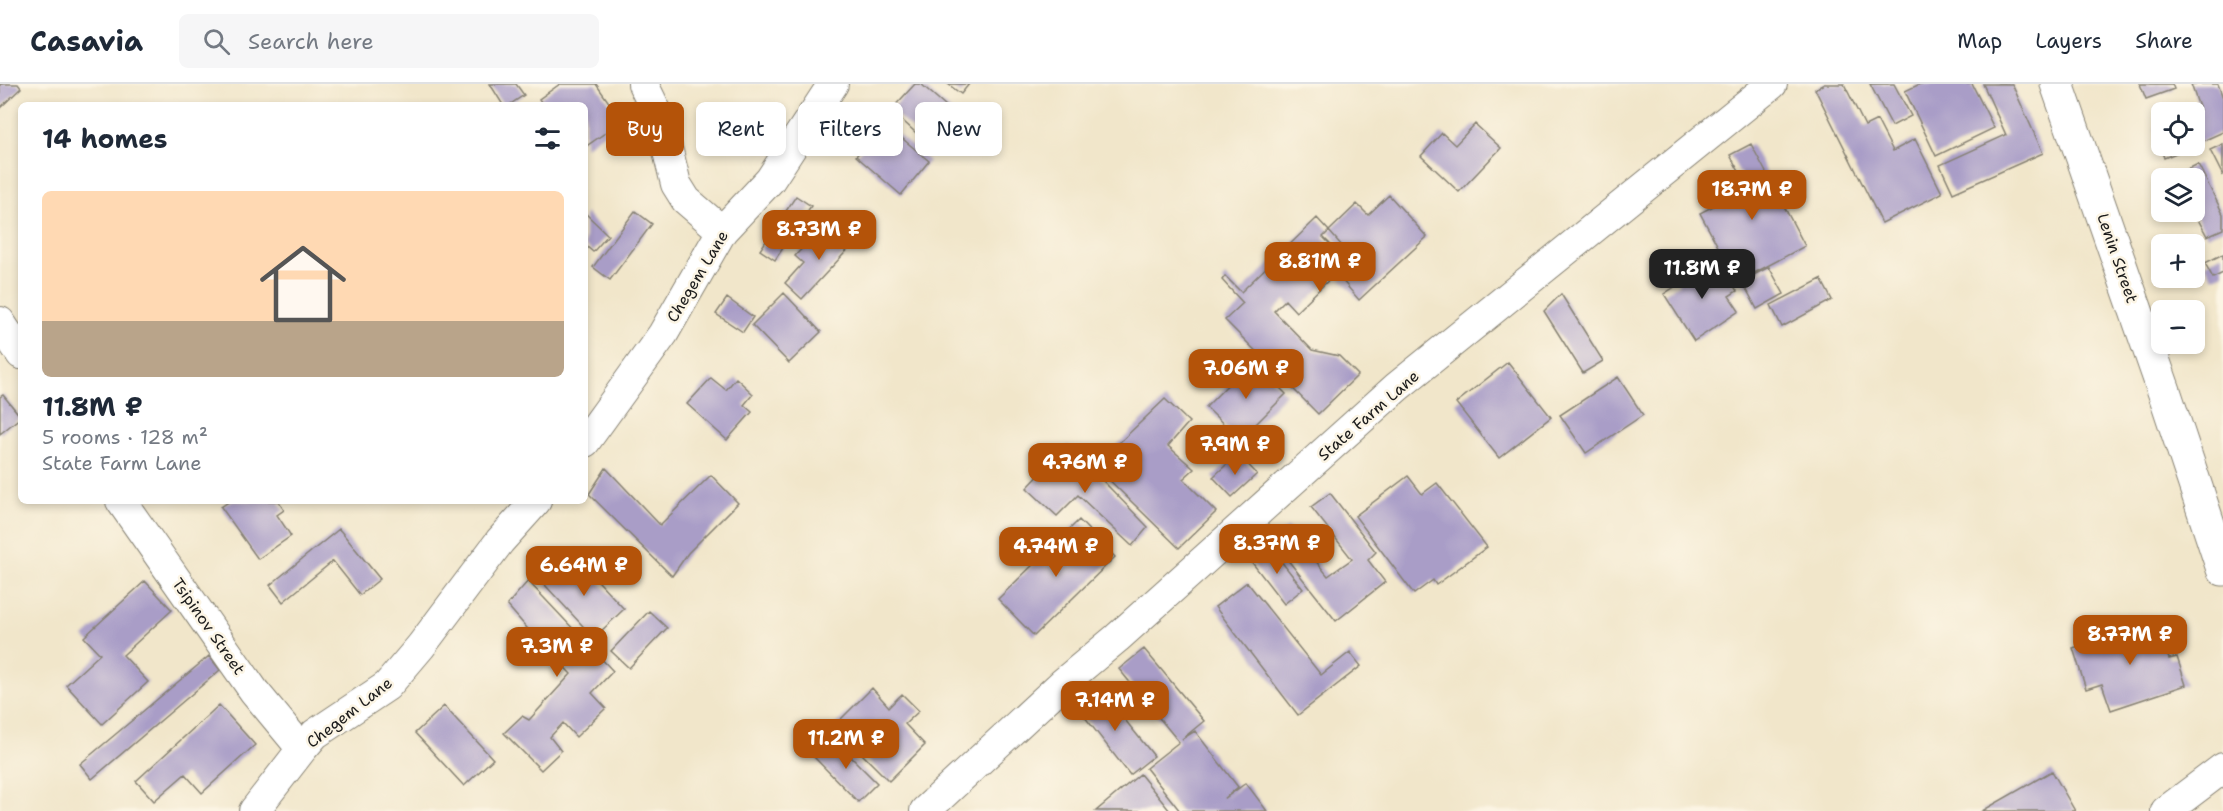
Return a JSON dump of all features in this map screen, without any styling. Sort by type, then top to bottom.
[{"type":"street","points":[[643,84],[660,119],[676,184],[686,200],[722,231]]},
{"type":"street","name":"Chegem Lane","points":[[588,438],[663,334],[722,231],[770,180],[833,84]]},
{"type":"street","name":"State Farm Lane","points":[[925,811],[1063,683],[1125,631],[1397,387],[1772,84]]},
{"type":"street","name":"Lenin Street","points":[[2056,84],[2164,390],[2223,569]]},
{"type":"street","points":[[0,322],[18,349]]},
{"type":"street","name":"Tsipinov Street","points":[[123,504],[254,691],[302,749]]},
{"type":"street","name":"Chegem Lane","points":[[254,811],[315,734],[387,687],[500,541],[533,504]]},
{"type":"street","points":[[2166,811],[2223,768]]},
{"type":"building","points":[[0,84],[18,84],[21,88],[0,108]]},
{"type":"building","points":[[490,84],[516,84],[524,95],[514,102],[501,102]]},
{"type":"building","points":[[560,84],[596,84],[609,102],[606,102],[606,132],[588,145],[588,102],[541,102],[539,99]]},
{"type":"building","points":[[915,84],[921,84],[941,102],[915,102],[915,132],[903,121],[903,102],[898,102]]},
{"type":"building","points":[[948,84],[969,84],[961,94]]},
{"type":"building","points":[[1824,84],[1844,84],[1865,126],[1877,120],[1893,151],[1915,139],[1942,193],[1882,223],[1815,89]]},
{"type":"building","points":[[1870,84],[1894,84],[1911,116],[1892,126]]},
{"type":"building","points":[[1920,84],[1972,84],[1994,128],[1936,156],[1905,91]]},
{"type":"building","points":[[1983,84],[2012,84],[2043,153],[1953,193],[1940,165],[2006,135]]},
{"type":"building","points":[[2140,84],[2172,84],[2174,89],[2146,99]]},
{"type":"building","points":[[2191,84],[2218,84],[2223,98],[2223,132],[2205,140],[2205,102],[2197,102]]},
{"type":"building","points":[[1475,124],[1501,148],[1459,192],[1421,156],[1442,133],[1455,145]]},
{"type":"building","points":[[903,139],[915,149],[915,156],[923,156],[929,161],[901,195],[856,156],[903,156]]},
{"type":"building","points":[[1751,144],[1805,246],[1737,282],[1700,213],[1748,188],[1730,155]]},
{"type":"building","points":[[2223,144],[2223,176],[2210,150]]},
{"type":"building","points":[[2205,178],[2223,214],[2223,229],[2207,236],[2199,222],[2205,222]]},
{"type":"building","points":[[1389,195],[1427,237],[1359,300],[1336,273],[1296,312],[1285,300],[1274,311],[1312,350],[1339,356],[1358,375],[1318,414],[1225,320],[1243,303],[1222,280],[1225,276],[1241,292],[1317,218],[1329,231],[1357,204],[1368,215]],"holes":[[[1329,231],[1343,247],[1339,253],[1323,237]]]},
{"type":"building","points":[[796,196],[811,206],[775,260],[760,250]]},
{"type":"building","points":[[635,211],[652,224],[610,280],[593,267]]},
{"type":"building","points":[[588,216],[608,235],[593,252],[588,248]]},
{"type":"building","points":[[837,225],[855,242],[802,299],[785,283],[803,263],[795,256],[809,241],[817,248]]},
{"type":"building","points":[[2223,254],[2223,273],[2213,278],[2205,263]]},
{"type":"building","points":[[1709,264],[1717,277],[1726,273],[1737,291],[1729,296],[1739,311],[1694,341],[1664,294],[1679,284],[1675,276],[1692,265],[1697,272]]},
{"type":"building","points":[[1769,267],[1784,294],[1757,309],[1742,281]]},
{"type":"building","points":[[1821,279],[1832,300],[1782,327],[1771,305]]},
{"type":"building","points":[[784,293],[821,332],[789,363],[752,325]]},
{"type":"building","points":[[1561,294],[1603,361],[1583,373],[1544,311]]},
{"type":"building","points":[[727,298],[753,317],[743,332],[716,314]]},
{"type":"building","points":[[1252,360],[1286,394],[1240,440],[1206,407]]},
{"type":"building","points":[[1508,362],[1551,417],[1499,458],[1456,403]]},
{"type":"building","points":[[1618,377],[1643,415],[1586,453],[1560,415]]},
{"type":"building","points":[[711,378],[726,390],[736,378],[753,394],[744,405],[752,412],[727,440],[687,404]]},
{"type":"building","points":[[3,395],[18,413],[18,419],[0,434],[0,397]]},
{"type":"building","points":[[1165,399],[1189,422],[1168,446],[1194,469],[1183,479],[1216,512],[1179,548],[1095,466]]},
{"type":"building","points":[[1068,445],[1148,527],[1132,546],[1078,495],[1057,516],[1027,488]]},
{"type":"building","points":[[1238,454],[1257,474],[1232,497],[1213,477]]},
{"type":"building","points":[[606,468],[660,525],[711,475],[738,503],[688,553],[672,576],[589,494]]},
{"type":"building","points":[[1408,476],[1422,494],[1437,483],[1487,547],[1436,585],[1433,580],[1414,594],[1355,516]]},
{"type":"building","points":[[1330,493],[1376,552],[1368,560],[1385,582],[1336,621],[1272,540],[1288,527],[1328,576],[1352,559],[1311,507]]},
{"type":"building","points":[[226,504],[280,504],[284,510],[277,515],[291,536],[258,559],[221,507]]},
{"type":"building","points":[[1079,520],[1115,557],[1034,636],[998,599]]},
{"type":"building","points":[[339,529],[380,579],[360,595],[333,561],[283,602],[270,585]]},
{"type":"building","points":[[1269,546],[1303,589],[1284,604],[1250,560]]},
{"type":"building","points":[[575,556],[624,609],[594,638],[545,585]]},
{"type":"building","points":[[145,581],[172,610],[123,655],[148,682],[102,724],[66,685],[100,654],[84,637]]},
{"type":"building","points":[[528,581],[613,671],[592,693],[606,708],[576,737],[563,723],[550,737],[561,751],[541,770],[504,733],[522,716],[529,720],[571,674],[550,652],[544,658],[526,641],[533,635],[507,605]]},
{"type":"building","points":[[1247,582],[1321,675],[1350,652],[1361,666],[1298,715],[1215,607]]},
{"type":"building","points":[[649,611],[667,628],[629,668],[611,651]]},
{"type":"building","points":[[2156,621],[2169,659],[2177,657],[2186,685],[2111,710],[2102,684],[2086,689],[2073,648]]},
{"type":"building","points":[[1144,649],[1204,721],[1182,739],[1195,731],[1238,787],[1224,799],[1246,783],[1267,811],[1180,811],[1146,768],[1179,742],[1119,669]]},
{"type":"building","points":[[209,656],[220,670],[92,779],[80,764]]},
{"type":"building","points":[[872,688],[889,707],[902,694],[919,711],[905,724],[925,745],[889,781],[834,726]]},
{"type":"building","points":[[1100,689],[1154,756],[1130,775],[1077,707]]},
{"type":"building","points":[[219,705],[255,745],[202,793],[185,774],[154,801],[136,781]]},
{"type":"building","points":[[444,706],[493,759],[464,786],[415,733]]},
{"type":"building","points":[[833,739],[877,783],[858,802],[814,757]]},
{"type":"building","points":[[2052,771],[2075,811],[1982,811]]},
{"type":"building","points":[[1140,774],[1170,811],[1096,811]]}]
